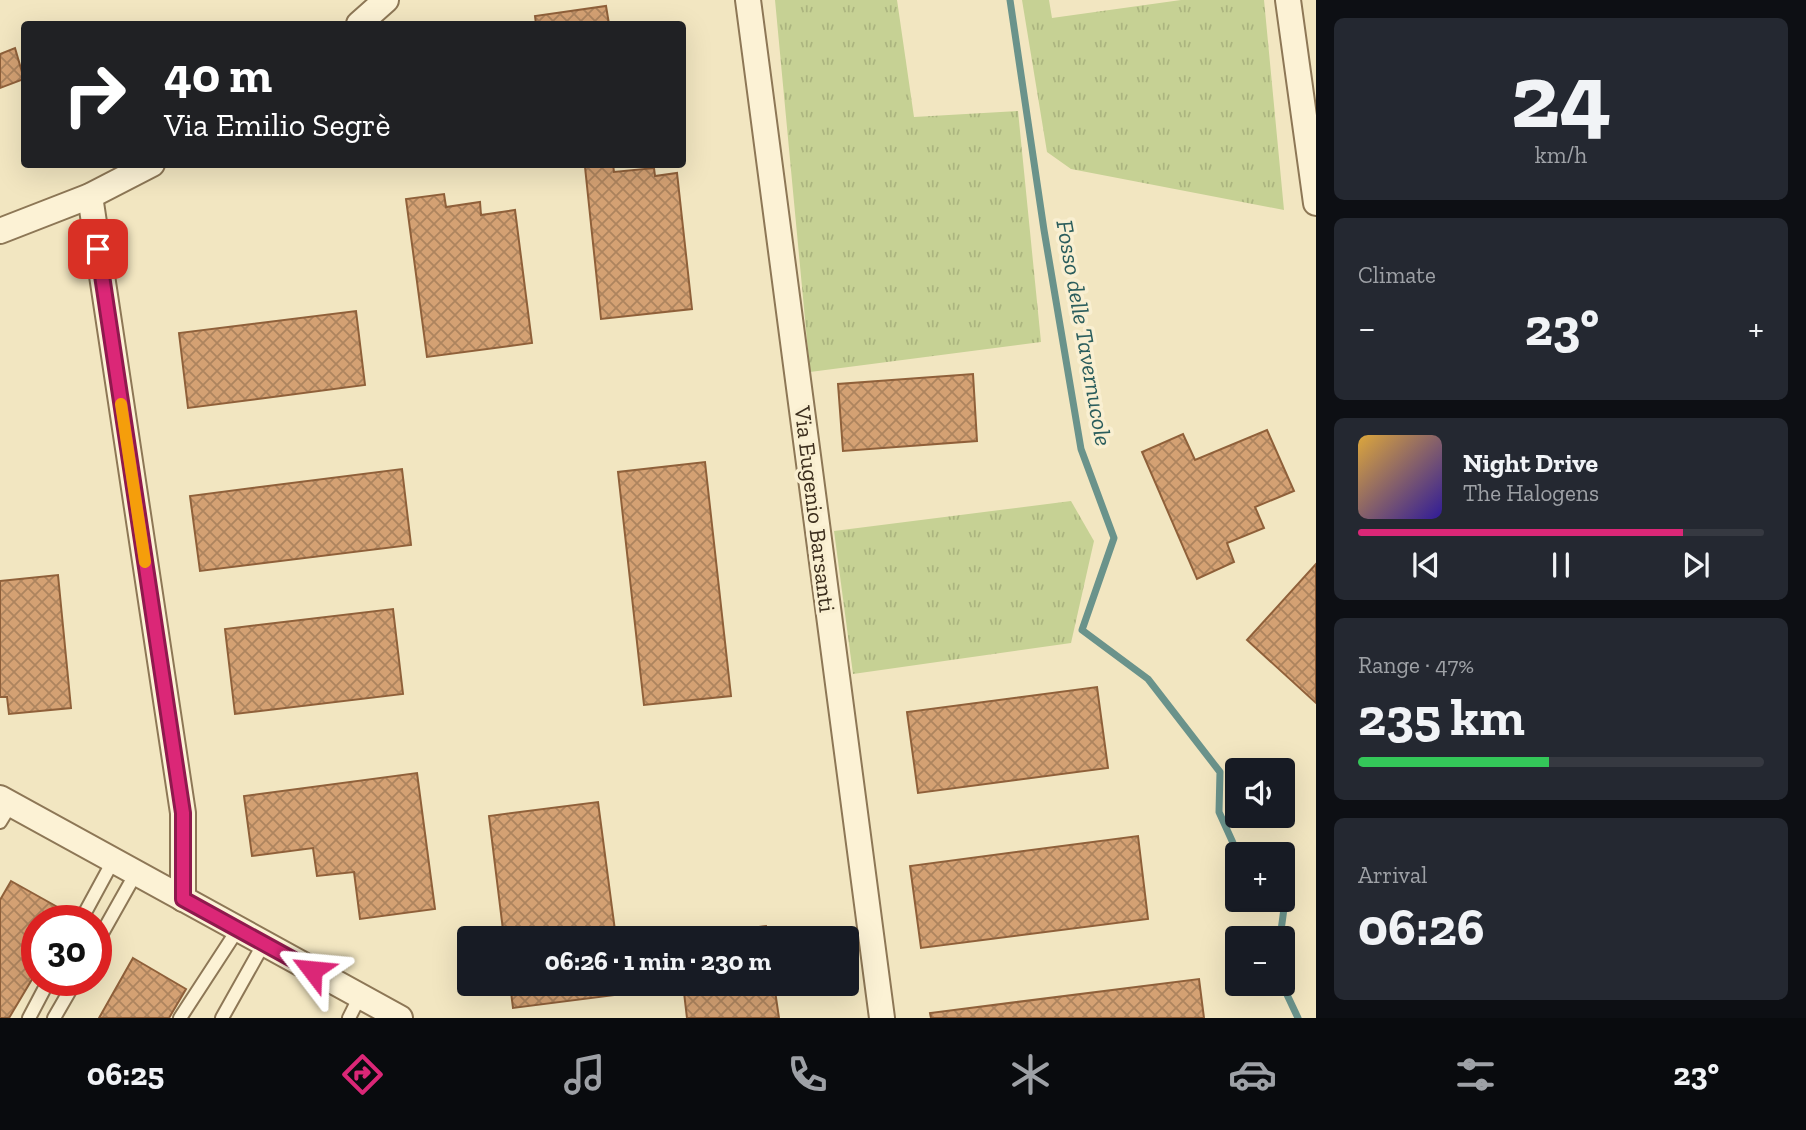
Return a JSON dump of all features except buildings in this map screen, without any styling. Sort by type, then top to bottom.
[{"type":"street","points":[[362,21],[386,0]]},
{"type":"street","name":"Via Eugenio Barsanti","points":[[748,0],[882,1018]]},
{"type":"street","points":[[1288,0],[1316,203]]},
{"type":"street","points":[[0,231],[90,196],[144,168]]},
{"type":"street","points":[[90,196],[183,813],[183,899]]},
{"type":"street","points":[[4,808],[113,861],[264,943],[354,1007],[395,1017]]},
{"type":"lane","points":[[89,905],[113,861]]},
{"type":"lane","points":[[112,916],[136,873]]},
{"type":"lane","points":[[180,1018],[238,929]]},
{"type":"lane","points":[[222,1018],[264,943]]},
{"type":"lane","points":[[29,1018],[41,996]]},
{"type":"lane","points":[[54,1018],[67,996]]},
{"type":"green space","points":[[775,0],[897,0],[914,117],[1018,111],[1041,342],[810,372]]},
{"type":"green space","points":[[1022,0],[1049,0],[1052,18],[1181,0],[1264,0],[1284,210],[1071,169],[1047,152]]},
{"type":"green space","points":[[1071,501],[1094,541],[1071,643],[853,674],[834,531]]},
{"type":"waterway","name":"Fosso delle Tavernucole","points":[[1010,0],[1044,230],[1081,449],[1114,538],[1082,630],[1148,679],[1220,772],[1219,812],[1233,842]]},
{"type":"waterway","name":"Fosso delle Tavernucole","points":[[1282,926],[1284,912]]},
{"type":"waterway","name":"Fosso delle Tavernucole","points":[[1288,996],[1298,1018]]},
{"type":"slow traffic","points":[[121,404],[145,562]]},
{"type":"route","points":[[98,249],[183,813],[183,899],[312,970]]}]
